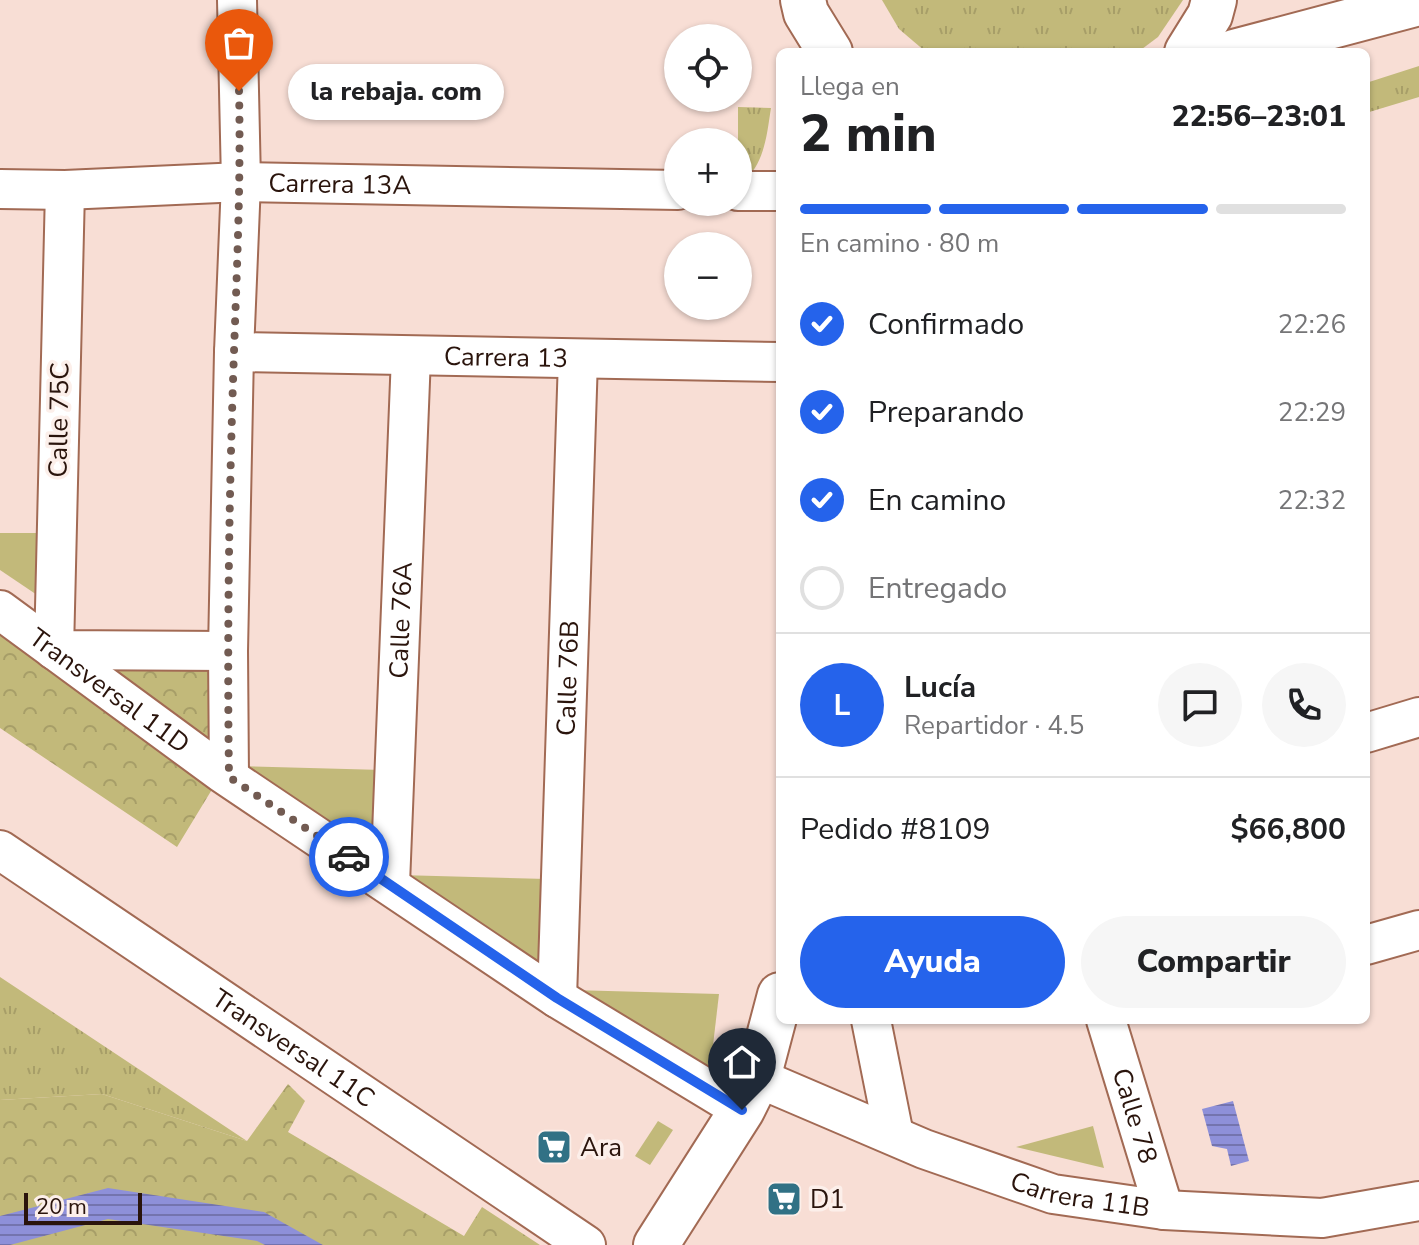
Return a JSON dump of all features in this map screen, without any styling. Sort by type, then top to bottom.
[{"type":"main road","points":[[1189,48],[1210,15],[1214,0]]},
{"type":"main road","points":[[1249,48],[1419,3]]},
{"type":"main road","points":[[804,22],[827,48]]},
{"type":"main road","points":[[656,1245],[750,1094],[776,1008]]},
{"type":"street","points":[[229,777],[228,651],[234,352],[241,182],[237,0]]},
{"type":"street","name":"Carrera 13A","points":[[0,189],[65,190],[241,182],[664,190]]},
{"type":"street","name":"Calle 75C","points":[[54,650],[65,190]]},
{"type":"street","points":[[752,191],[776,191]]},
{"type":"street","name":"Carrera 13","points":[[234,352],[776,362]]},
{"type":"street","name":"Calle 76A","points":[[390,884],[411,356]]},
{"type":"street","name":"Calle 76B","points":[[557,998],[578,359]]},
{"type":"street","name":"Transversal 11D","points":[[0,610],[229,777],[557,998],[750,1094]]},
{"type":"street","points":[[54,650],[228,651]]},
{"type":"street","points":[[1370,732],[1419,717]]},
{"type":"street","name":"Transversal 11C","points":[[0,850],[586,1245]]},
{"type":"street","points":[[1370,944],[1419,930]]},
{"type":"street","points":[[872,1024],[894,1135]]},
{"type":"street","name":"Calle 78","points":[[1107,1024],[1164,1210]]},
{"type":"street","name":"Carrera 11B","points":[[750,1094],[894,1135],[924,1149],[1053,1194],[1164,1210],[1322,1218],[1419,1201]]},
{"type":"green space","points":[[882,0],[1183,0],[1158,37],[1143,48],[921,48],[899,29]]},
{"type":"green space","points":[[1419,66],[1419,97],[1370,112],[1370,82]]},
{"type":"green space","points":[[752,107],[771,108],[761,155],[752,172],[752,128],[738,128],[738,112],[752,112]]},
{"type":"green space","points":[[0,533],[50,533],[49,603],[0,570]]},
{"type":"green space","points":[[0,620],[54,650],[228,651],[222,773],[177,847],[0,728]]},
{"type":"green space","points":[[235,766],[383,770],[382,867]]},
{"type":"green space","points":[[399,875],[547,879],[548,973]]},
{"type":"green space","points":[[0,977],[247,1141],[102,1094],[0,1100]]},
{"type":"green space","points":[[571,990],[719,994],[710,1071]]},
{"type":"green space","points":[[288,1084],[305,1101],[288,1132],[464,1236],[482,1207],[540,1245],[0,1245],[0,1100],[102,1094],[247,1141]]},
{"type":"green space","points":[[658,1121],[673,1130],[650,1165],[635,1156]]},
{"type":"green space","points":[[1093,1126],[1104,1168],[1016,1147]]},
{"type":"water","points":[[1233,1101],[1249,1161],[1231,1166],[1227,1149],[1212,1146],[1202,1109]]},
{"type":"water","points":[[108,1188],[264,1212],[323,1245],[265,1245],[257,1241],[108,1219],[0,1245],[0,1216]]},
{"type":"way so far","points":[[239,91],[241,182],[234,352],[228,651],[229,777],[349,857]]},
{"type":"place","name":"la rebaja. com","points":[[239,91]]},
{"type":"place","name":"Ara","points":[[554,1147]]},
{"type":"place","name":"D1","points":[[784,1199]]},
{"type":"route","points":[[349,857],[557,998],[742,1110]]}]
